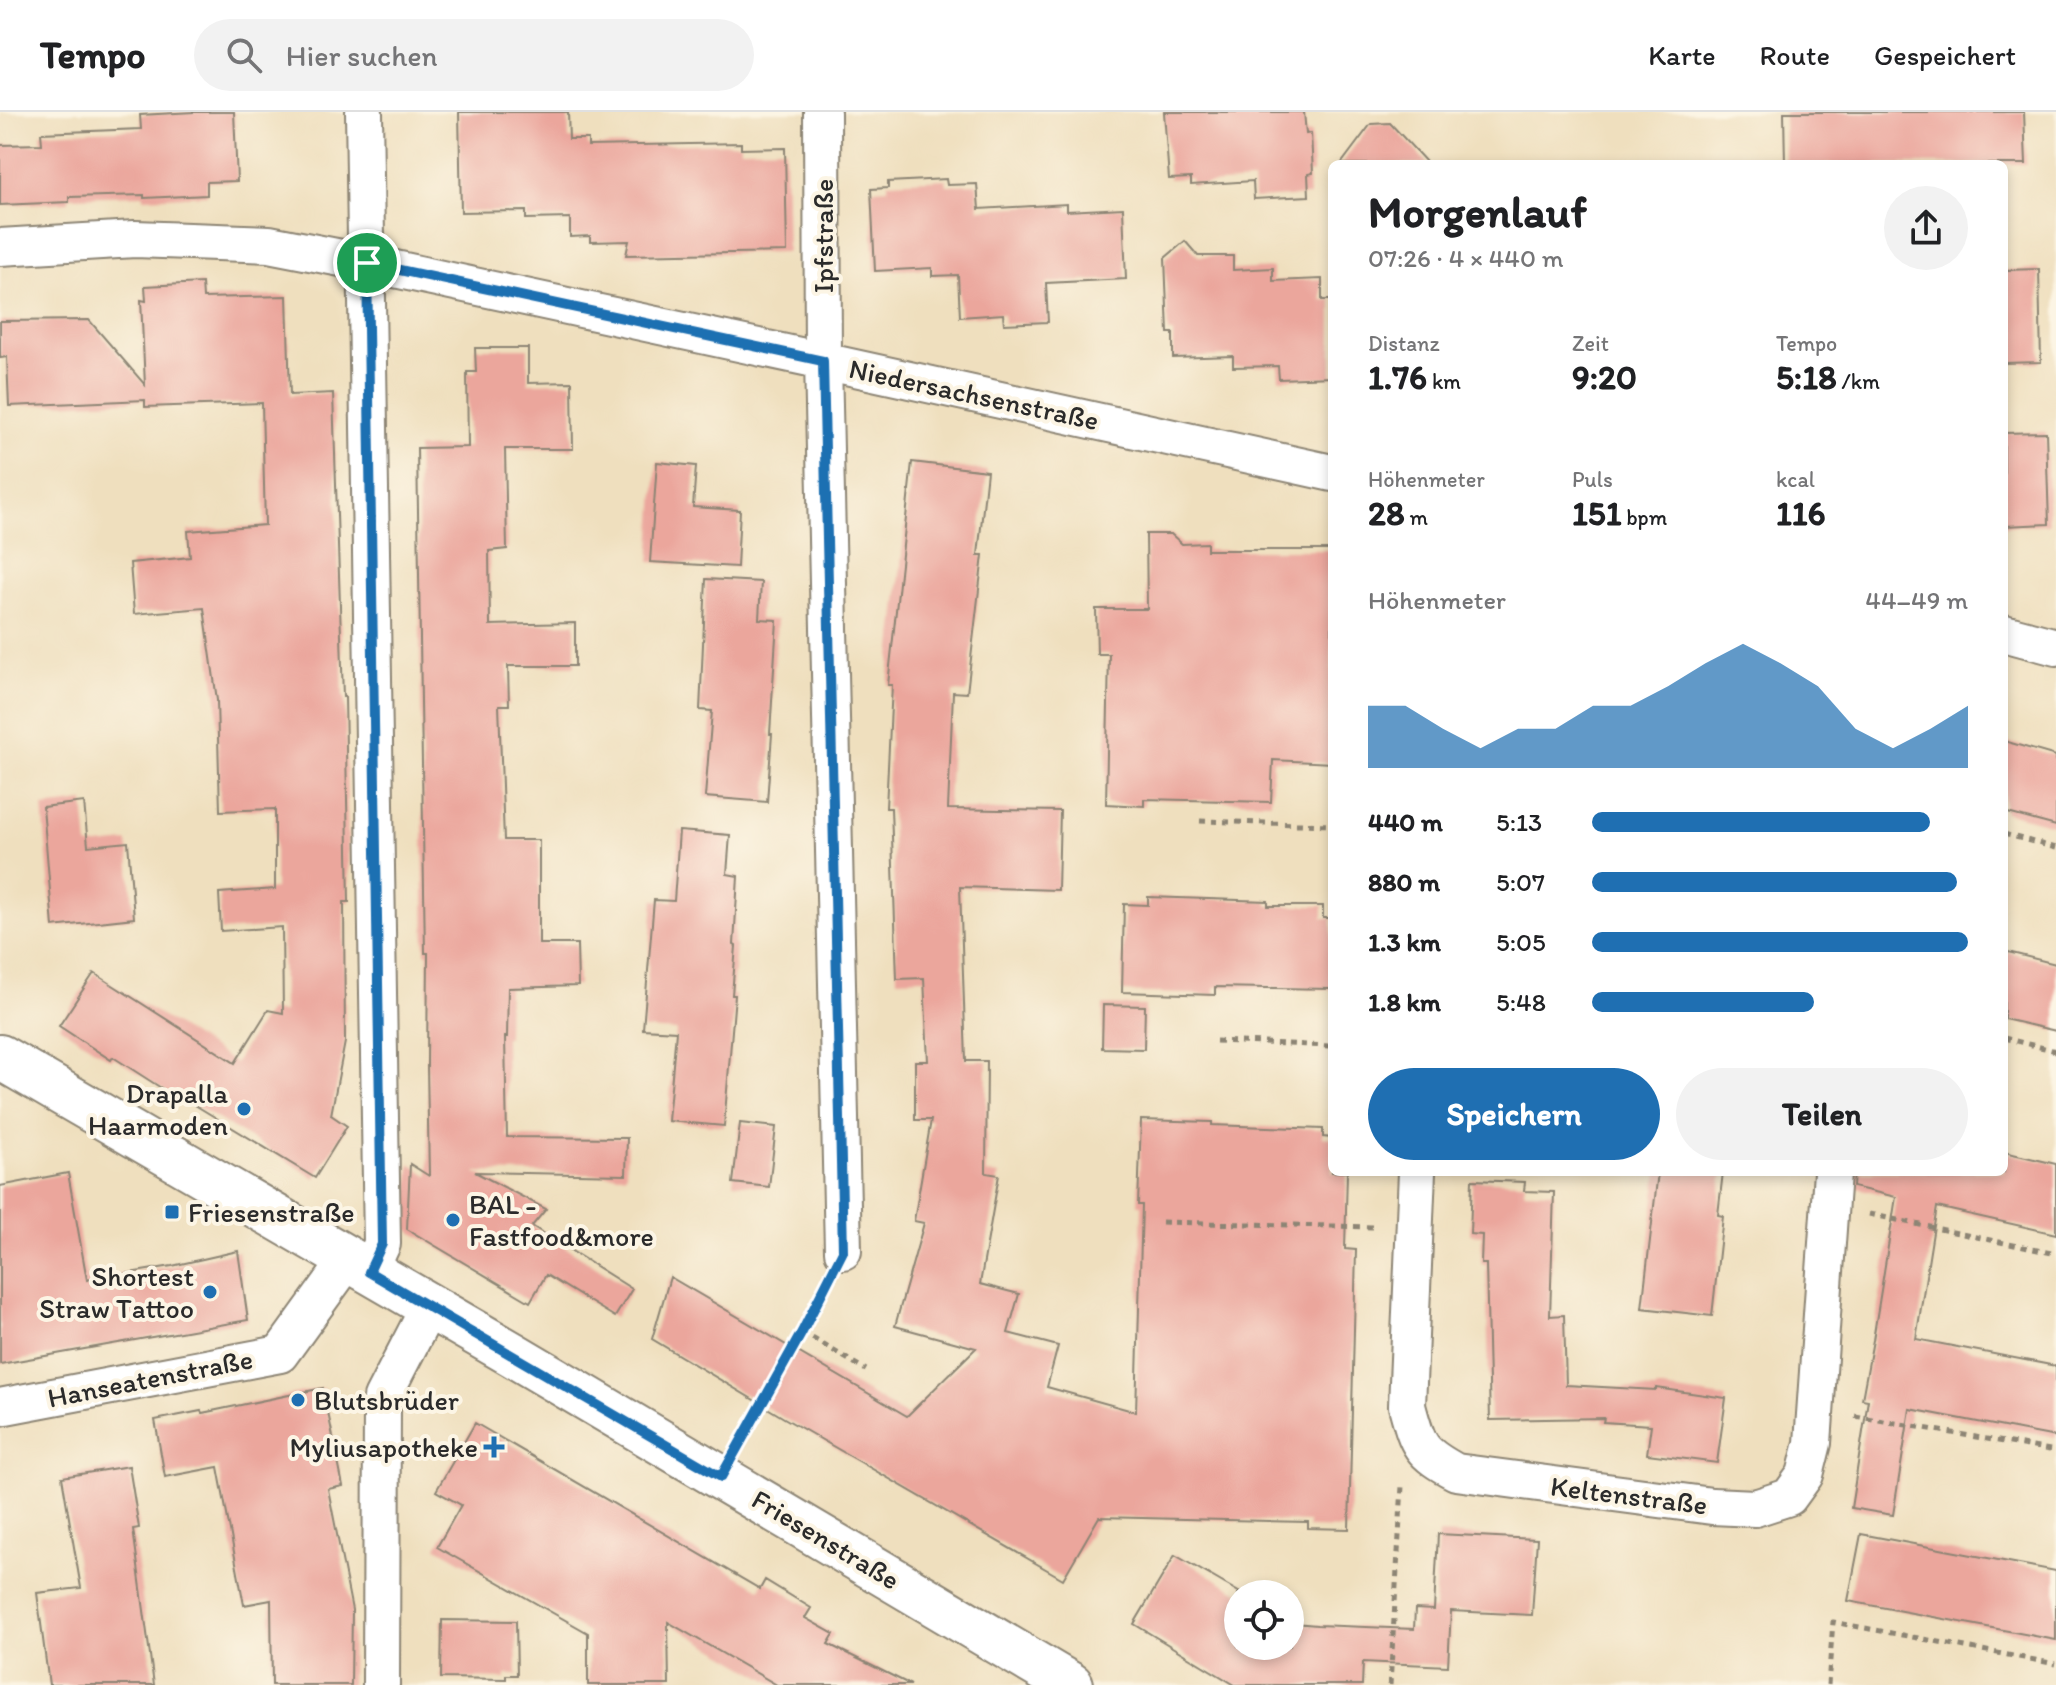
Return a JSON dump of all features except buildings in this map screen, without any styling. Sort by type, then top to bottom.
[{"type":"main road","name":"Friesenstraße","points":[[0,1057],[1071,1685]]},
{"type":"street","name":"Hanseatenstraße","points":[[0,1407],[280,1354],[382,1244],[364,112]]},
{"type":"street","name":"Ipfstraße","points":[[822,112],[823,361],[843,1251]]},
{"type":"street","name":"Niedersachsenstraße","points":[[0,247],[135,239],[269,244],[1328,472]]},
{"type":"street","points":[[2008,634],[2056,647]]},
{"type":"street","name":"Keltenstraße","points":[[1417,1176],[1407,1406],[1415,1437],[1430,1457],[1456,1472],[1712,1506],[1755,1508],[1789,1497],[1805,1475],[1813,1443],[1830,1189]]},
{"type":"street","points":[[381,1685],[382,1398],[429,1307]]},
{"type":"path","points":[[1200,821],[1328,825]]},
{"type":"path","points":[[2008,835],[2056,848]]},
{"type":"path","points":[[2008,1039],[2056,1051]]},
{"type":"path","points":[[1216,1041],[1328,1046]]},
{"type":"path","points":[[1830,1189],[2056,1254]]},
{"type":"path","points":[[1162,1222],[1414,1228]]},
{"type":"path","points":[[721,1477],[843,1251]]},
{"type":"path","points":[[802,1332],[866,1370]]},
{"type":"path","points":[[1815,1409],[2056,1451]]},
{"type":"path","points":[[1390,1685],[1403,1483]]},
{"type":"path","points":[[1828,1685],[1833,1622],[2056,1664]]},
{"type":"place","name":"Drapalla Haarmoden","points":[[244,1109]]},
{"type":"place","name":"Friesenstraße","points":[[172,1212]]},
{"type":"place","name":"BAL - Fastfood&more","points":[[453,1220]]},
{"type":"place","name":"Shortest Straw Tattoo","points":[[210,1292]]},
{"type":"place","name":"Blutsbrüder","points":[[298,1400]]},
{"type":"place","name":"Myliusapotheke","points":[[494,1447]]},
{"type":"route","points":[[367,263],[823,361],[843,1251],[721,1477],[369,1272],[382,1244],[367,263]]}]
